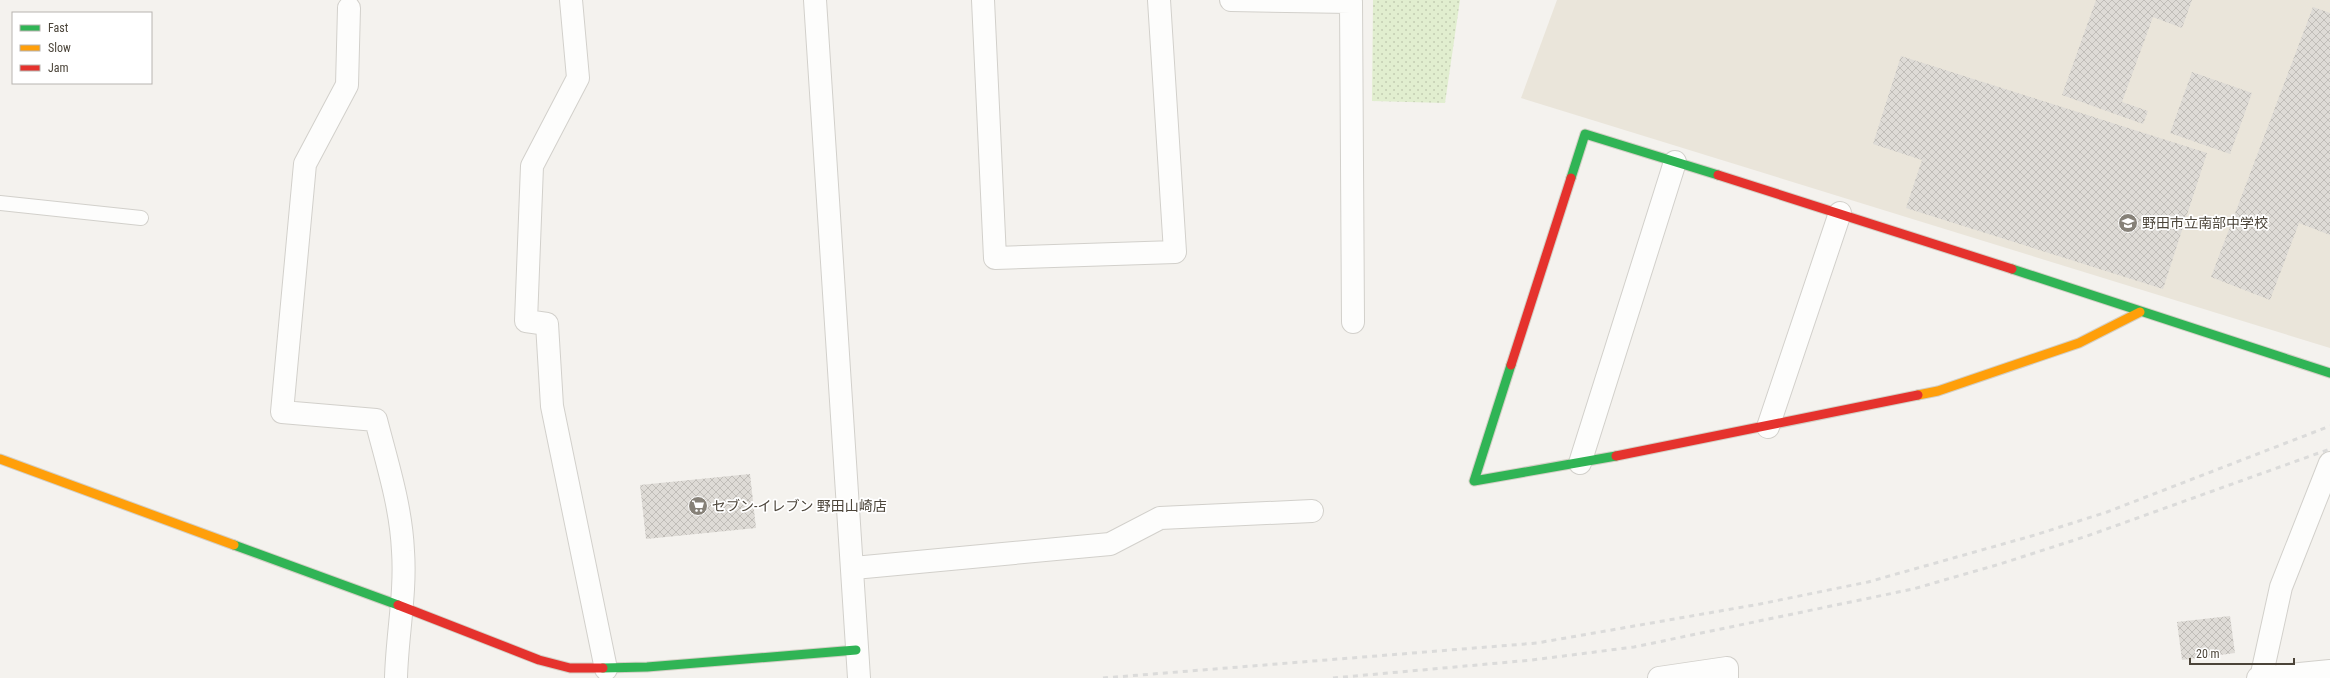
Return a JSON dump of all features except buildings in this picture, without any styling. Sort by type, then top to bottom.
[{"type":"street","points":[[571,0],[578,78],[532,166],[526,321],[546,324],[552,406],[606,669]]},
{"type":"street","points":[[815,0],[854,568],[856,650],[859,678]]},
{"type":"street","points":[[983,0],[995,258],[1175,252],[1159,0]]},
{"type":"street","points":[[1231,0],[1351,2],[1353,322]]},
{"type":"street","points":[[349,8],[348,85],[305,164],[282,412],[376,420],[400,515],[403,552],[402,607],[396,678]]},
{"type":"street","points":[[2140,312],[2079,343],[1938,390],[1768,427],[1580,463],[1474,481],[1585,134],[1840,213],[2330,373]]},
{"type":"street","points":[[1580,463],[1675,162]]},
{"type":"street","points":[[1768,427],[1840,213]]},
{"type":"street","points":[[0,459],[402,607],[539,660],[570,668],[606,669],[647,667],[856,650]]},
{"type":"street","points":[[2330,463],[2281,587],[2260,678],[2330,671]]},
{"type":"street","points":[[854,568],[1110,544],[1160,518],[1312,511]]},
{"type":"street","points":[[1659,678],[1727,668],[1727,678]]},
{"type":"lane","points":[[0,203],[141,218]]},
{"type":"shaded area","name":"野田市立南部中学校","points":[[1557,0],[2330,0],[2330,348],[1521,98]]},
{"type":"green space","points":[[1373,0],[1460,0],[1445,103],[1372,101]]},
{"type":"railway","points":[[1103,678],[1537,643],[1760,604],[1868,582],[2035,535],[2107,512],[2330,426]]},
{"type":"railway","points":[[1333,678],[1532,660],[1634,647],[1913,589],[2000,564],[2087,536],[2330,449]]},
{"type":"traffic: fast","points":[[1571,178],[1585,134],[1718,175]]},
{"type":"traffic: fast","points":[[2012,269],[2330,373]]},
{"type":"traffic: fast","points":[[1511,365],[1474,481],[1616,456]]},
{"type":"traffic: fast","points":[[234,545],[398,605]]},
{"type":"traffic: fast","points":[[603,668],[647,667],[856,650]]},
{"type":"traffic: slow","points":[[1918,395],[1938,391],[2079,343],[2140,312]]},
{"type":"traffic: slow","points":[[0,459],[234,545]]},
{"type":"traffic: jam","points":[[1718,175],[2012,269]]},
{"type":"traffic: jam","points":[[1511,365],[1571,178]]},
{"type":"traffic: jam","points":[[1616,456],[1918,395]]},
{"type":"traffic: jam","points":[[398,605],[539,660],[570,668],[603,668]]},
{"type":"place","name":"野田市立南部中学校","points":[[2128,223]]},
{"type":"place","name":"セブン-イレブン 野田山崎店","points":[[698,506]]}]
